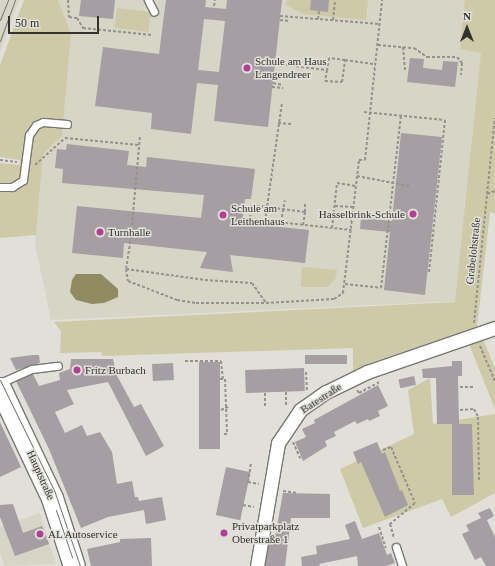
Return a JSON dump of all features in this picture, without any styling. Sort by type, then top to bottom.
[{"type":"main road","name":"Hauptstraße","points":[[0,388],[52,498],[74,566]]},
{"type":"street","name":"Batestraße","points":[[257,566],[278,443],[293,419],[311,402],[366,372],[495,328]]},
{"type":"lane","points":[[148,0],[154,12]]},
{"type":"lane","points":[[0,187],[18,184],[22,180],[26,164],[29,135],[36,125],[44,122],[67,124]]},
{"type":"lane","points":[[0,383],[32,369],[58,366]]},
{"type":"lane","points":[[396,547],[402,566]]},
{"type":"path","points":[[68,0],[69,17],[77,18],[82,28],[152,35]]},
{"type":"path","points":[[214,6],[215,0]]},
{"type":"path","points":[[333,20],[335,0]]},
{"type":"path","points":[[132,231],[126,269],[128,281],[177,300],[196,303],[266,303],[334,299],[343,292],[359,160],[365,160],[382,0]]},
{"type":"path","points":[[318,19],[319,11]]},
{"type":"path","points":[[280,16],[380,24]]},
{"type":"path","points":[[280,20],[290,21]]},
{"type":"path","points":[[378,45],[418,49],[427,57],[457,57],[462,63],[461,75]]},
{"type":"path","points":[[403,47],[405,71]]},
{"type":"path","points":[[345,60],[342,82],[325,81],[329,58],[345,60],[375,64]]},
{"type":"path","points":[[286,65],[327,70]]},
{"type":"path","points":[[273,83],[284,85]]},
{"type":"path","points":[[272,87],[283,88]]},
{"type":"path","points":[[266,221],[278,123],[282,103]]},
{"type":"path","points":[[364,112],[445,120],[428,273]]},
{"type":"path","points":[[345,284],[381,288],[401,116]]},
{"type":"path","name":"Grabelohstraße","points":[[495,118],[473,327],[495,382]]},
{"type":"path","points":[[278,123],[292,124]]},
{"type":"path","points":[[132,225],[140,136]]},
{"type":"path","points":[[0,160],[36,165],[65,138],[138,145]]},
{"type":"path","points":[[357,176],[393,181],[409,186]]},
{"type":"path","points":[[332,228],[337,184],[356,186]]},
{"type":"path","points":[[487,194],[495,191]]},
{"type":"path","points":[[280,222],[285,200]]},
{"type":"path","points":[[304,225],[305,202]]},
{"type":"path","points":[[305,212],[251,205],[250,219],[351,230]]},
{"type":"path","points":[[334,206],[354,207]]},
{"type":"path","points":[[244,211],[250,212]]},
{"type":"path","points":[[126,269],[252,283],[266,303]]},
{"type":"path","points":[[185,361],[221,360],[222,379],[225,379],[227,408],[227,434],[222,434]]},
{"type":"path","points":[[306,372],[311,402]]},
{"type":"path","points":[[358,391],[359,393],[381,381]]},
{"type":"path","points":[[460,387],[474,386]]},
{"type":"path","points":[[286,392],[286,408]]},
{"type":"path","points":[[265,393],[265,406]]},
{"type":"path","points":[[221,410],[227,408]]},
{"type":"path","points":[[460,410],[474,410],[478,417],[479,481]]},
{"type":"path","points":[[278,443],[292,441],[301,460]]},
{"type":"path","points":[[383,450],[391,447],[415,503],[390,524],[396,547]]},
{"type":"path","points":[[248,482],[251,463]]},
{"type":"path","points":[[379,527],[387,549]]},
{"type":"shaded area","points":[[1,0],[19,0],[0,52],[0,2]]},
{"type":"shaded area","points":[[24,0],[58,0],[71,34],[62,136],[43,154],[36,235],[0,238],[0,163],[20,165],[20,160],[0,157],[0,65]]},
{"type":"shaded area","points":[[58,0],[494,0],[460,301],[51,320],[35,244],[43,153],[62,136],[71,34]]},
{"type":"shaded area","points":[[287,0],[368,0],[366,20],[303,14],[286,5]]},
{"type":"shaded area","points":[[465,0],[495,0],[495,213],[490,213],[477,327],[370,363],[353,373],[353,348],[102,356],[101,352],[60,353],[61,331],[54,322],[455,302],[481,53],[460,49]]},
{"type":"shaded area","points":[[117,8],[151,12],[148,32],[115,28]]},
{"type":"shaded area","points":[[302,267],[337,270],[336,278],[327,287],[301,287]]},
{"type":"shaded area","points":[[76,274],[101,274],[118,289],[118,297],[104,303],[92,304],[76,300],[70,292],[72,280]]},
{"type":"shaded area","points":[[483,339],[495,368],[495,409],[469,344]]},
{"type":"shaded area","points":[[430,378],[433,424],[495,414],[495,493],[451,517],[442,499],[363,528],[340,469],[414,434],[408,390]]},
{"type":"shaded area","points":[[40,513],[56,564],[4,566],[0,552],[0,527]]},
{"type":"building","points":[[81,0],[115,0],[113,19],[79,16]]},
{"type":"building","name":"Schule am Haus Langendreer","points":[[166,0],[206,0],[205,7],[226,9],[227,0],[282,0],[268,127],[214,121],[218,85],[197,83],[191,134],[151,129],[152,113],[95,106],[103,47],[159,54]],"holes":[[[204,19],[225,21],[219,72],[198,70]]]},
{"type":"building","points":[[311,0],[329,0],[328,12],[310,10]]},
{"type":"building","points":[[410,58],[424,59],[423,68],[442,70],[443,61],[458,62],[455,87],[407,82]]},
{"type":"building","name":"Hasselbrink-Schule","points":[[401,133],[442,137],[425,295],[384,290],[390,232],[360,229],[361,218],[392,221]]},
{"type":"building","name":"Schule am Leithenhaus","points":[[67,144],[129,151],[127,165],[146,167],[147,157],[255,169],[251,199],[245,199],[242,223],[309,230],[305,263],[230,255],[233,272],[200,268],[207,252],[124,243],[123,258],[72,253],[77,206],[201,218],[204,195],[62,183],[63,169],[55,168],[57,149],[66,150]]},
{"type":"building","points":[[39,355],[40,363],[16,370],[10,358]]},
{"type":"building","points":[[305,355],[347,355],[347,364],[305,364]]},
{"type":"building","points":[[71,359],[113,359],[116,374],[134,407],[141,404],[164,446],[146,456],[108,382],[67,390],[74,404],[55,412],[65,433],[82,425],[87,436],[100,432],[112,452],[117,484],[132,481],[135,497],[138,497],[139,501],[162,497],[166,520],[146,524],[144,510],[108,517],[81,528],[49,449],[16,381],[33,374],[39,386],[60,380],[59,373],[70,369]]},
{"type":"building","points":[[452,361],[462,361],[462,376],[458,376],[459,424],[472,424],[474,495],[452,495],[452,424],[437,424],[436,378],[423,378],[422,369],[452,366]]},
{"type":"building","points":[[199,362],[220,362],[220,449],[199,449]]},
{"type":"building","points":[[173,363],[174,380],[153,381],[152,364]]},
{"type":"building","points":[[304,368],[305,391],[246,393],[245,370]]},
{"type":"building","points":[[414,376],[416,385],[400,388],[398,380]]},
{"type":"building","points":[[378,385],[388,406],[378,411],[380,416],[357,424],[355,421],[334,432],[336,436],[325,441],[327,446],[303,461],[295,442],[306,437],[302,429],[315,423],[314,420]]},
{"type":"building","points":[[0,422],[21,467],[0,477]]},
{"type":"building","points":[[377,442],[382,454],[385,452],[400,491],[402,490],[408,505],[385,517],[361,462],[358,464],[353,452]]},
{"type":"building","points":[[226,467],[250,472],[240,520],[216,515]]},
{"type":"building","points":[[283,493],[330,494],[330,518],[291,518],[285,566],[265,566],[270,537],[275,537]]},
{"type":"building","points":[[13,504],[23,533],[42,526],[49,544],[15,556],[0,517],[0,505]]},
{"type":"building","points":[[490,508],[494,516],[487,520],[495,537],[495,566],[486,566],[481,557],[475,560],[462,534],[469,531],[466,525],[481,518],[478,513]]},
{"type":"building","points":[[355,521],[362,539],[379,533],[387,555],[391,553],[395,563],[386,566],[358,566],[357,556],[319,564],[320,566],[302,566],[301,557],[317,554],[316,546],[350,539],[345,525]]},
{"type":"building","points":[[151,538],[152,566],[91,566],[87,549],[120,542],[120,539]]},
{"type":"tram line","points":[[0,20],[8,0]]},
{"type":"tram line","points":[[0,41],[15,0]]},
{"type":"tram line","points":[[0,380],[54,490],[80,566]]},
{"type":"tram line","points":[[56,510],[72,557]]},
{"type":"place","name":"Schule am Haus Langendreer","points":[[247,68]]},
{"type":"place","name":"Hasselbrink-Schule","points":[[413,214]]},
{"type":"place","name":"Schule am Leithenhaus","points":[[223,215]]},
{"type":"place","name":"Turnhalle","points":[[100,232]]},
{"type":"place","name":"Fritz Burbach","points":[[77,370]]},
{"type":"place","name":"Privatparkplatz Oberstraße 1","points":[[224,533]]},
{"type":"place","name":"AL Autoservice","points":[[40,534]]}]
